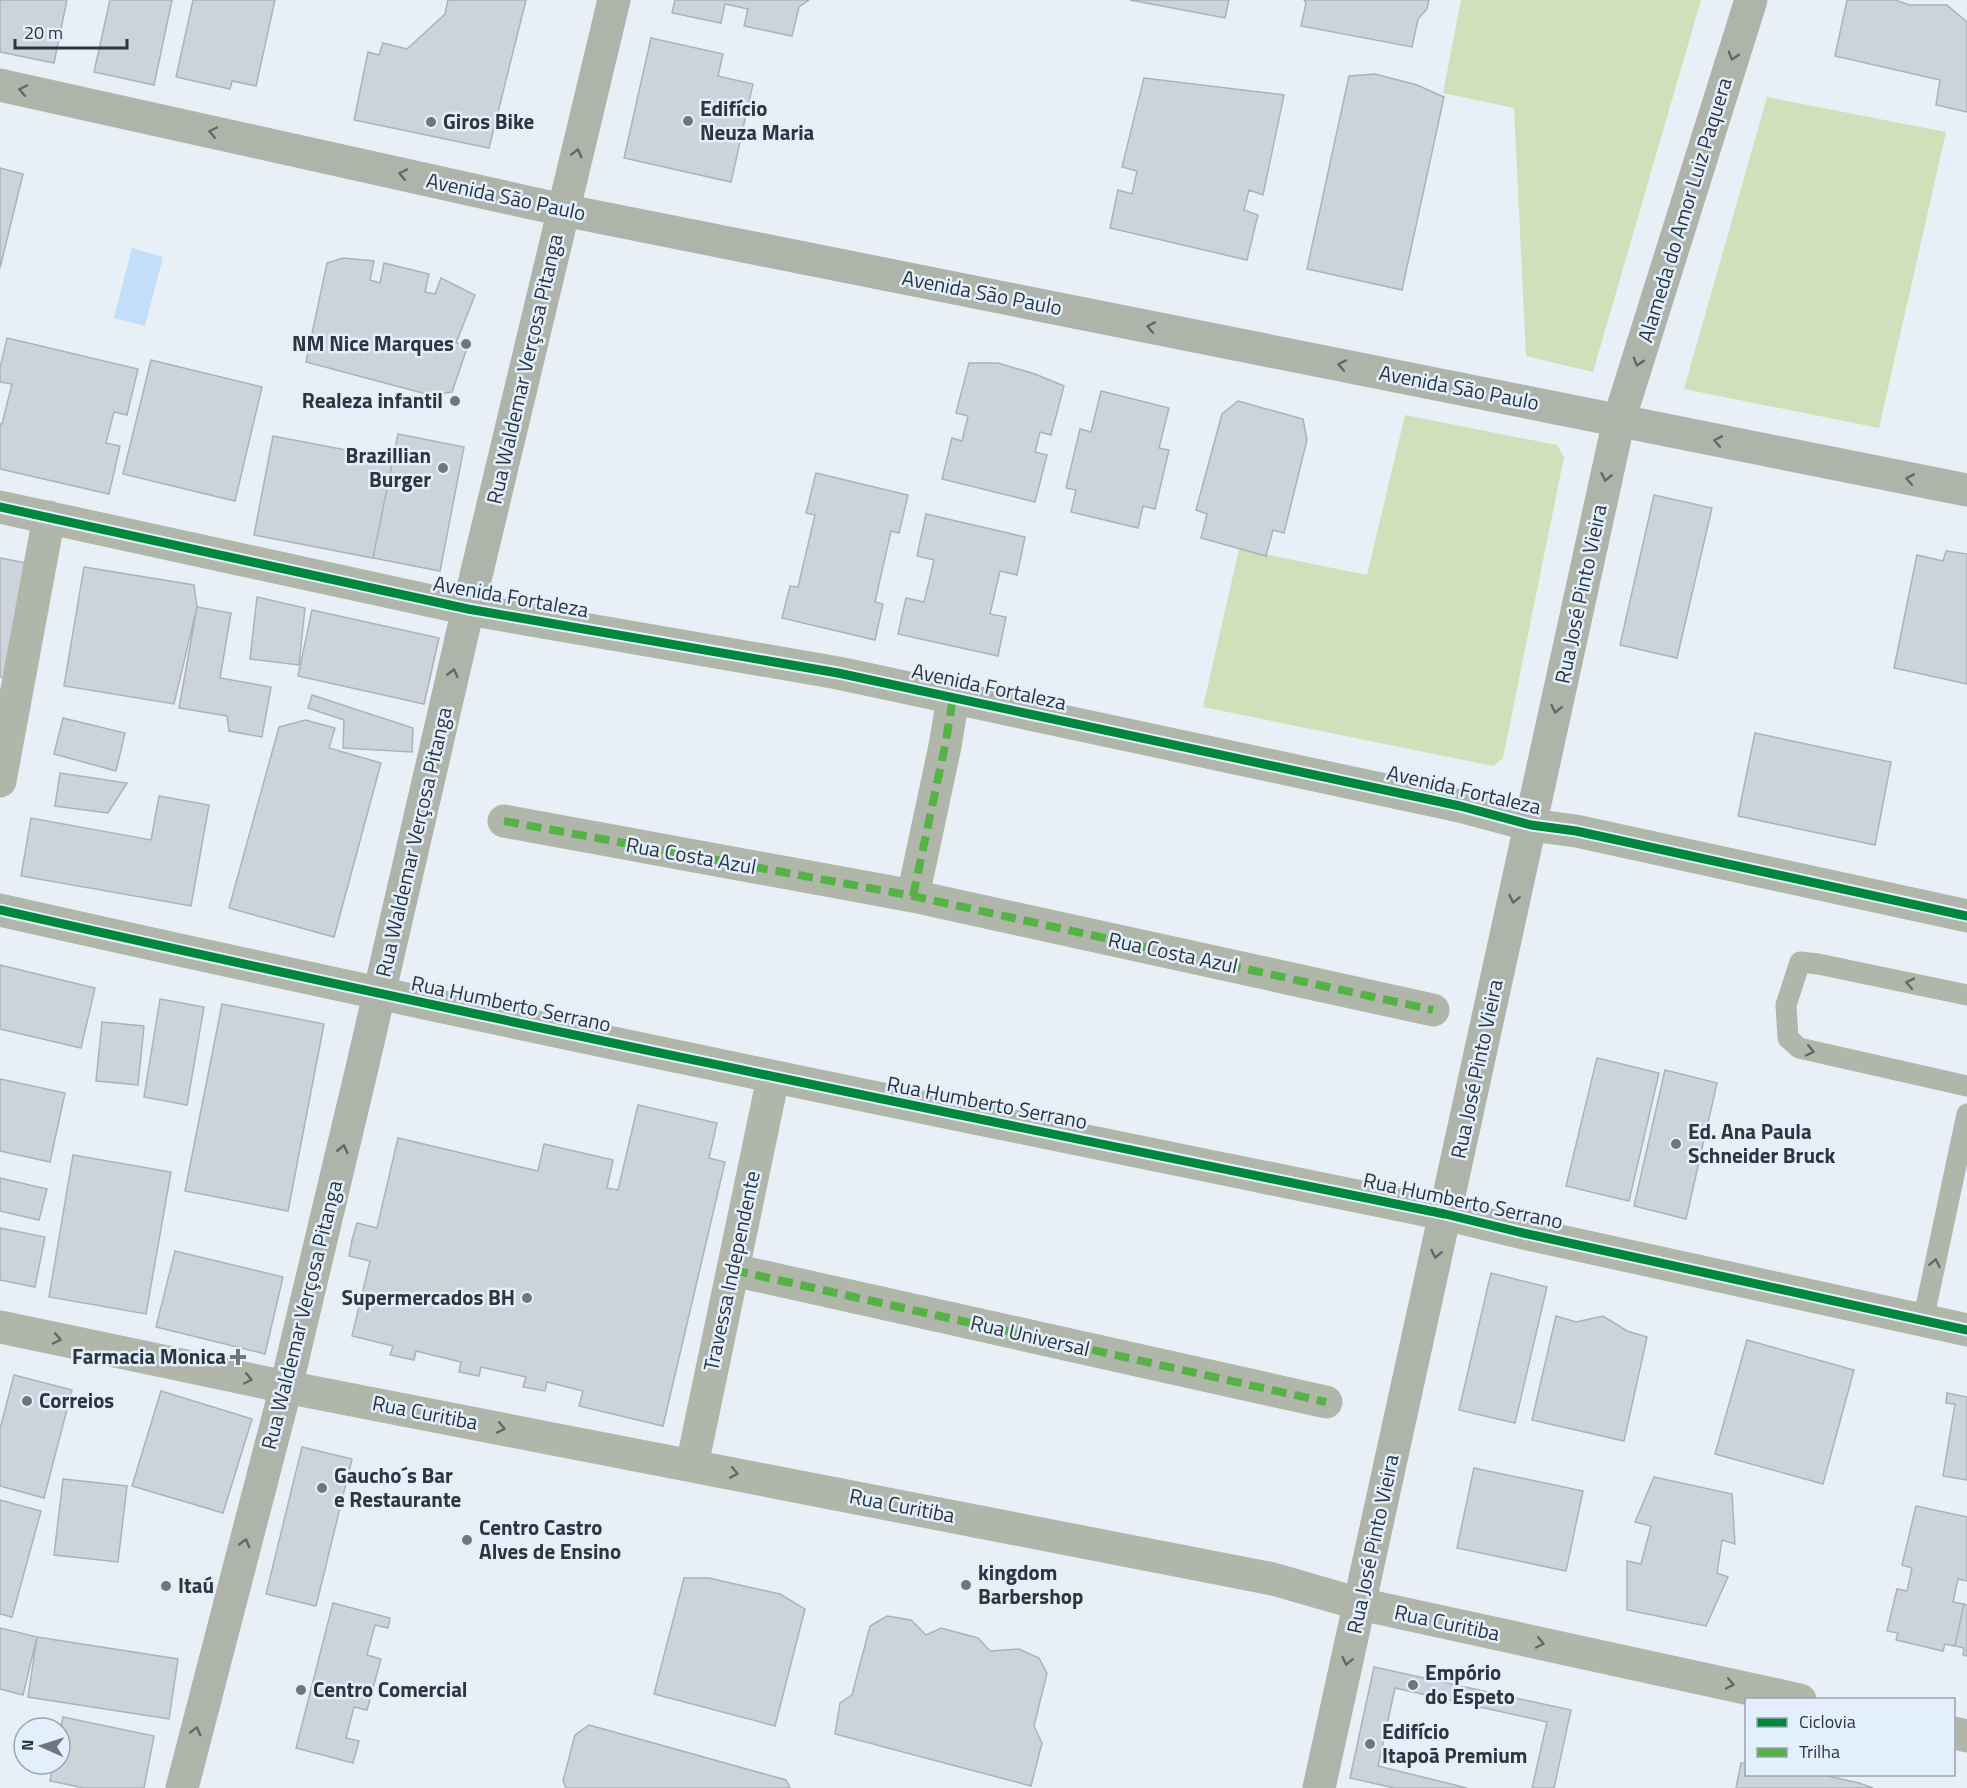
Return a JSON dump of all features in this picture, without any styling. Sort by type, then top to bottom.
[{"type":"street","name":"Rua Waldemar Verçosa Pitanga","points":[[186,1787],[286,1387],[468,609],[614,0]]},
{"type":"street","name":"Alameda do Amor Luiz Paquera","points":[[1619,420],[1751,0]]},
{"type":"street","name":"Avenida São Paulo","points":[[0,85],[563,210],[1967,490]]},
{"type":"street","name":"Rua José Pinto Vieira","points":[[1319,1788],[1619,420]]},
{"type":"street","name":"Avenida Fortaleza","points":[[0,507],[468,609],[838,673],[1460,806],[1531,825],[1576,831],[1967,916]]},
{"type":"street","points":[[0,781],[49,518]]},
{"type":"street","points":[[913,896],[945,746],[952,698]]},
{"type":"street","name":"Rua Costa Azul","points":[[504,821],[913,896],[1433,1010]]},
{"type":"street","name":"Rua Humberto Serrano","points":[[0,910],[379,995],[773,1078],[1445,1214],[1967,1330]]},
{"type":"street","name":"Travessa Independente","points":[[692,1465],[773,1078]]},
{"type":"street","name":"Rua Universal","points":[[733,1270],[1326,1402]]},
{"type":"street","name":"Rua Curitiba","points":[[0,1328],[286,1387],[1273,1579],[1360,1604],[1791,1698]]},
{"type":"lane","points":[[1967,995],[1800,962],[1786,1005],[1788,1038],[1799,1048],[1967,1086]]},
{"type":"lane","points":[[1923,1321],[1967,1114]]},
{"type":"green space","points":[[1461,0],[1701,0],[1593,372],[1526,356],[1514,108],[1443,93]]},
{"type":"green space","points":[[1767,97],[1946,132],[1879,428],[1684,389]]},
{"type":"green space","points":[[1405,415],[1557,445],[1564,457],[1503,758],[1493,766],[1203,707],[1239,549],[1367,575]]},
{"type":"water","points":[[132,248],[163,257],[145,326],[114,318]]},
{"type":"building","points":[[0,0],[67,0],[54,63],[0,52]]},
{"type":"building","points":[[110,0],[172,0],[154,85],[94,72]]},
{"type":"building","points":[[193,0],[275,0],[256,86],[232,81],[230,89],[176,77]]},
{"type":"building","points":[[448,0],[526,0],[489,148],[354,120],[368,52],[379,55],[383,43],[407,49],[445,14]]},
{"type":"building","points":[[675,0],[809,0],[799,7],[792,36],[744,26],[748,9],[725,4],[721,23],[672,13]]},
{"type":"building","points":[[1130,0],[1229,0],[1225,18]]},
{"type":"building","points":[[1304,0],[1429,0],[1427,9],[1418,19],[1412,47],[1301,26],[1306,3]]},
{"type":"building","points":[[1847,0],[1895,0],[1910,5],[1947,5],[1967,22],[1967,112],[1936,105],[1940,80],[1835,56]]},
{"type":"building","name":"Edifício Neuza Maria","points":[[651,38],[723,54],[718,76],[753,84],[731,182],[624,158]]},
{"type":"building","points":[[1375,74],[1417,85],[1444,97],[1402,290],[1307,269],[1349,76]]},
{"type":"building","points":[[1144,78],[1284,95],[1263,195],[1249,190],[1244,210],[1258,215],[1247,260],[1110,228],[1118,190],[1132,194],[1137,171],[1122,167]]},
{"type":"building","points":[[0,168],[23,174],[0,268]]},
{"type":"building","points":[[343,258],[374,261],[370,280],[380,283],[384,263],[429,274],[425,292],[435,294],[441,278],[475,295],[456,343],[468,345],[452,392],[430,395],[306,362],[327,263]]},
{"type":"building","points":[[7,338],[138,369],[127,415],[114,412],[106,443],[120,446],[109,494],[0,469],[0,424],[2,424],[12,384],[0,382],[0,368]]},
{"type":"building","points":[[151,360],[262,387],[235,501],[123,474]]},
{"type":"building","points":[[969,363],[998,363],[1064,386],[1051,435],[1040,432],[1035,452],[1047,455],[1035,502],[942,479],[952,438],[962,441],[968,416],[956,413]]},
{"type":"building","points":[[1101,391],[1169,408],[1159,448],[1169,450],[1155,509],[1143,506],[1138,528],[1071,512],[1076,490],[1066,488],[1080,429],[1091,432]]},
{"type":"building","points":[[1238,401],[1303,419],[1307,440],[1284,533],[1273,530],[1266,556],[1201,538],[1207,514],[1196,510],[1222,414]]},
{"type":"building","points":[[398,434],[464,447],[440,571],[373,558]]},
{"type":"building","points":[[273,436],[393,459],[373,558],[254,535]]},
{"type":"building","points":[[816,473],[908,495],[899,533],[891,531],[875,602],[883,604],[875,640],[782,618],[790,586],[798,587],[815,515],[806,513]]},
{"type":"building","points":[[1654,495],[1712,508],[1677,658],[1620,645]]},
{"type":"building","points":[[926,514],[1025,537],[1017,575],[1000,571],[990,614],[1006,617],[998,656],[898,634],[906,598],[924,602],[934,560],[917,556]]},
{"type":"building","points":[[1946,551],[1967,554],[1967,684],[1894,668],[1917,555],[1943,561]]},
{"type":"building","points":[[0,558],[27,563],[8,678],[0,677]]},
{"type":"building","points":[[84,567],[194,585],[197,607],[174,704],[64,686]]},
{"type":"building","points":[[257,597],[305,608],[299,665],[250,659]]},
{"type":"building","points":[[197,607],[231,613],[220,678],[271,687],[262,737],[229,731],[227,716],[179,708]]},
{"type":"building","points":[[312,610],[439,638],[424,704],[298,676]]},
{"type":"building","points":[[312,695],[413,728],[412,752],[343,748],[344,720],[308,708]]},
{"type":"building","points":[[63,718],[125,733],[116,771],[54,754]]},
{"type":"building","points":[[305,720],[335,728],[329,748],[381,763],[334,937],[229,908],[279,727]]},
{"type":"building","points":[[1755,733],[1891,762],[1875,845],[1738,816]]},
{"type":"building","points":[[60,773],[127,783],[108,813],[55,806]]},
{"type":"building","points":[[159,796],[209,805],[191,906],[21,876],[31,818],[151,840]]},
{"type":"building","points":[[0,965],[95,988],[81,1048],[0,1029]]},
{"type":"building","points":[[160,999],[204,1007],[187,1105],[144,1097]]},
{"type":"building","points":[[222,1004],[324,1024],[288,1211],[185,1191]]},
{"type":"building","points":[[102,1022],[144,1026],[138,1085],[96,1081]]},
{"type":"building","points":[[1597,1058],[1659,1073],[1629,1201],[1566,1186]]},
{"type":"building","name":"Ed. Ana Paula Schneider Bruck","points":[[1665,1070],[1717,1083],[1686,1219],[1634,1206]]},
{"type":"building","points":[[0,1079],[65,1093],[50,1162],[0,1151]]},
{"type":"building","name":"Supermercados BH","points":[[638,1105],[717,1123],[709,1158],[725,1162],[663,1426],[579,1406],[583,1391],[547,1382],[545,1391],[523,1387],[526,1377],[481,1367],[479,1376],[459,1372],[461,1362],[416,1351],[414,1360],[390,1355],[393,1346],[352,1336],[370,1261],[349,1256],[352,1240],[357,1223],[377,1228],[398,1138],[538,1171],[544,1144],[613,1160],[607,1188],[618,1190]]},
{"type":"building","points":[[73,1155],[171,1172],[146,1314],[49,1297]]},
{"type":"building","points":[[0,1178],[47,1189],[39,1220],[0,1211]]},
{"type":"building","points":[[0,1228],[45,1237],[35,1287],[0,1280]]},
{"type":"building","points":[[175,1251],[283,1277],[265,1354],[156,1327]]},
{"type":"building","points":[[1491,1273],[1547,1287],[1515,1423],[1459,1410]]},
{"type":"building","points":[[1556,1316],[1576,1322],[1603,1316],[1627,1331],[1647,1337],[1624,1441],[1532,1420]]},
{"type":"building","points":[[1747,1340],[1854,1370],[1823,1484],[1715,1454]]},
{"type":"building","points":[[14,1375],[72,1390],[44,1498],[0,1486],[0,1429]]},
{"type":"building","points":[[161,1391],[252,1419],[223,1513],[132,1486]]},
{"type":"building","points":[[1947,1393],[1967,1397],[1967,1480],[1943,1476],[1955,1404],[1946,1403]]},
{"type":"building","points":[[302,1447],[352,1459],[316,1606],[266,1594]]},
{"type":"building","points":[[1474,1468],[1583,1491],[1566,1571],[1457,1548]]},
{"type":"building","points":[[1654,1477],[1732,1494],[1735,1544],[1722,1540],[1717,1573],[1728,1577],[1706,1626],[1627,1610],[1627,1561],[1641,1564],[1651,1526],[1635,1522]]},
{"type":"building","points":[[63,1479],[127,1486],[118,1562],[54,1555]]},
{"type":"building","points":[[0,1500],[41,1511],[12,1617],[0,1614]]},
{"type":"building","points":[[1916,1506],[1967,1517],[1967,1581],[1958,1579],[1953,1602],[1964,1604],[1955,1646],[1945,1644],[1943,1651],[1896,1640],[1898,1633],[1887,1631],[1897,1589],[1907,1591],[1912,1568],[1902,1565]]},
{"type":"building","points":[[684,1578],[709,1578],[780,1594],[805,1609],[775,1726],[654,1694]]},
{"type":"building","points":[[333,1603],[390,1618],[388,1628],[375,1625],[367,1655],[381,1659],[367,1710],[354,1707],[346,1738],[359,1741],[353,1763],[296,1748]]},
{"type":"building","points":[[1964,1604],[1967,1605],[1967,1656],[1963,1655],[1964,1648],[1955,1646]]},
{"type":"building","points":[[887,1616],[911,1620],[926,1635],[941,1628],[978,1638],[990,1651],[1019,1649],[1039,1658],[1047,1673],[1034,1726],[1042,1743],[1031,1786],[835,1734],[840,1703],[852,1695],[870,1626]]},
{"type":"building","points":[[0,1628],[37,1637],[23,1695],[0,1689]]},
{"type":"building","points":[[37,1637],[178,1659],[169,1719],[28,1697]]},
{"type":"building","name":"Edifício Itapoã Premium","points":[[1374,1667],[1571,1710],[1554,1788],[1532,1788],[1547,1722],[1395,1688],[1378,1766],[1467,1788],[1394,1788],[1350,1778]]},
{"type":"building","points":[[72,1719],[154,1736],[144,1788],[84,1788],[50,1781],[51,1776],[72,1776]]},
{"type":"building","points":[[589,1725],[786,1780],[790,1788],[566,1788],[563,1781],[575,1735]]},
{"type":"building","points":[[1741,1763],[1745,1763],[1745,1776],[1828,1776],[1873,1788],[1736,1788]]},
{"type":"marked path","points":[[913,896],[953,698]]},
{"type":"marked path","points":[[504,821],[913,896],[1433,1010]]},
{"type":"marked path","points":[[733,1270],[1326,1402]]},
{"type":"cycle path","points":[[0,507],[468,609],[838,673],[1460,806],[1531,825],[1576,831],[1967,916]]},
{"type":"cycle path","points":[[0,910],[541,1028],[1445,1214],[1967,1330]]},
{"type":"place","name":"Edifício Neuza Maria","points":[[688,121]]},
{"type":"place","name":"Giros Bike","points":[[431,122]]},
{"type":"place","name":"NM Nice Marques","points":[[466,344]]},
{"type":"place","name":"Realeza infantil","points":[[455,401]]},
{"type":"place","name":"Brazillian Burger","points":[[443,468]]},
{"type":"place","name":"Ed. Ana Paula Schneider Bruck","points":[[1676,1144]]},
{"type":"place","name":"Supermercados BH","points":[[527,1298]]},
{"type":"place","name":"Farmacia Monica","points":[[238,1357]]},
{"type":"place","name":"Correios","points":[[27,1401]]},
{"type":"place","name":"Gaucho´s Bar e Restaurante","points":[[322,1488]]},
{"type":"place","name":"Centro Castro Alves de Ensino","points":[[467,1540]]},
{"type":"place","name":"kingdom Barbershop","points":[[966,1585]]},
{"type":"place","name":"Itaú","points":[[166,1586]]},
{"type":"place","name":"Empório do Espeto","points":[[1413,1685]]},
{"type":"place","name":"Centro Comercial","points":[[301,1690]]},
{"type":"place","name":"Edifício Itapoã Premium","points":[[1370,1744]]}]
